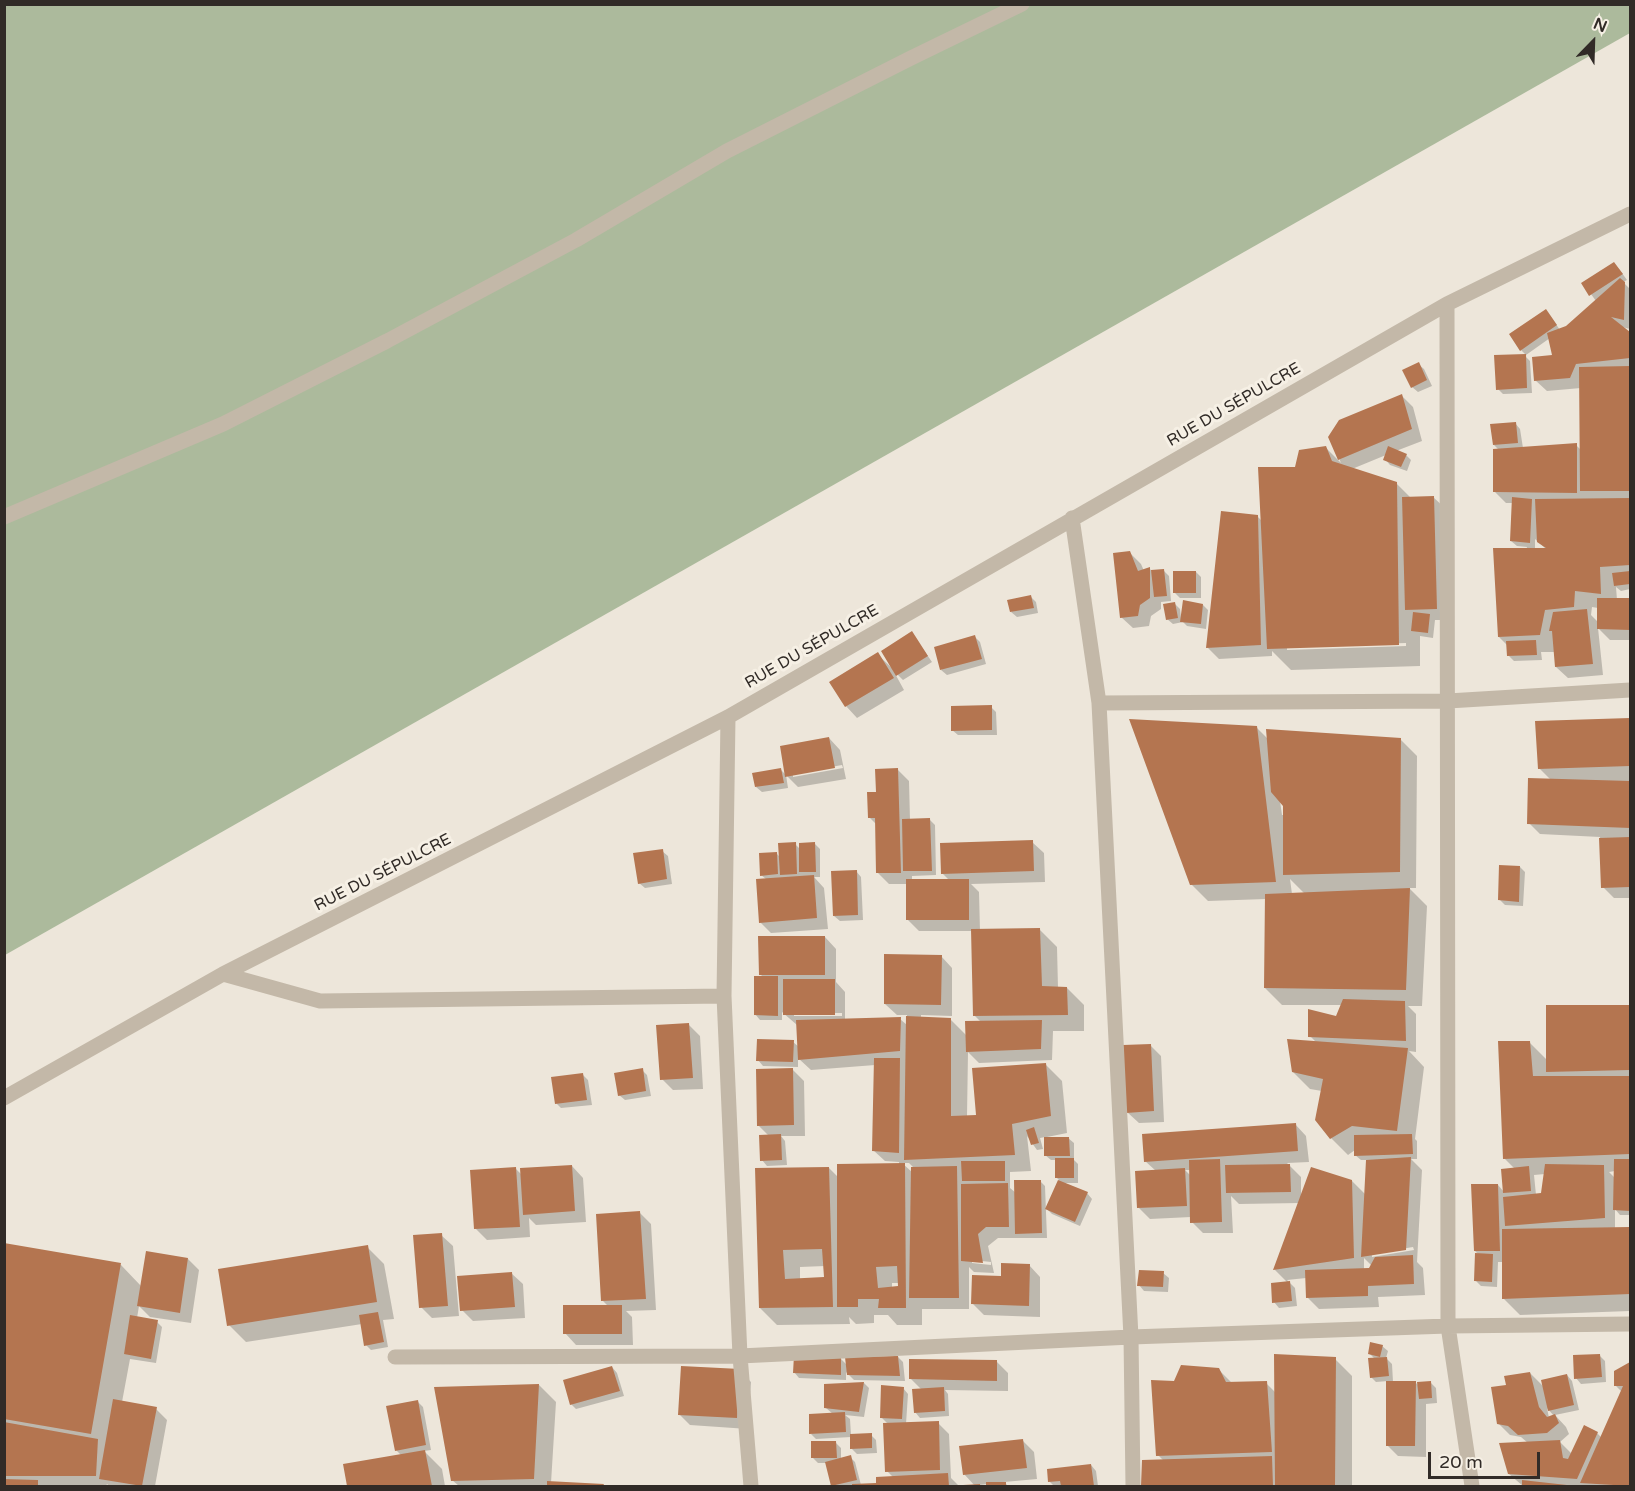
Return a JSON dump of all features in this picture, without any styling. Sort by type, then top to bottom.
[{"type":"street","points":[[4,517],[243,414],[387,341],[576,240],[727,151],[910,57],[1022,4]]},
{"type":"street","name":"RUE DU SÉPULCRE","points":[[4,1098],[223,974],[728,717],[1447,304],[1630,214]]},
{"type":"street","points":[[1447,304],[1448,1326],[1472,1486]]},
{"type":"street","points":[[1072,518],[1099,703],[1131,1338],[1133,1486]]},
{"type":"street","points":[[1099,703],[1448,701],[1630,690]]},
{"type":"street","points":[[728,717],[724,996],[740,1356],[751,1486]]},
{"type":"street","points":[[223,974],[320,1001],[724,996]]},
{"type":"street","points":[[395,1357],[740,1356],[1448,1326],[1630,1324]]},
{"type":"green space","points":[[5,5],[1630,5],[1630,33],[5,955]]},
{"type":"building","points":[[1614,262],[1623,274],[1589,296],[1581,283]]},
{"type":"building","points":[[1620,278],[1625,282],[1624,320],[1611,317],[1630,332],[1630,358],[1576,364],[1570,378],[1534,381],[1532,357],[1552,355],[1547,333],[1566,326]]},
{"type":"building","points":[[1546,309],[1557,325],[1520,351],[1509,334]]},
{"type":"building","points":[[1526,354],[1527,388],[1496,390],[1494,355]]},
{"type":"building","points":[[1419,362],[1427,380],[1411,388],[1402,370]]},
{"type":"building","points":[[1630,366],[1630,491],[1580,491],[1579,367]]},
{"type":"building","points":[[1402,394],[1412,429],[1338,460],[1328,437],[1339,420]]},
{"type":"building","points":[[1516,422],[1518,443],[1493,445],[1490,424]]},
{"type":"building","points":[[1577,443],[1577,493],[1493,492],[1493,449]]},
{"type":"building","points":[[1326,446],[1332,461],[1397,482],[1399,645],[1267,649],[1258,467],[1295,467],[1299,450]]},
{"type":"building","points":[[1388,446],[1407,454],[1401,467],[1383,460]]},
{"type":"building","points":[[1434,496],[1437,609],[1405,610],[1402,497]]},
{"type":"building","points":[[1512,497],[1532,499],[1530,543],[1510,541]]},
{"type":"building","points":[[1630,498],[1630,565],[1600,567],[1601,594],[1575,591],[1574,607],[1545,610],[1540,635],[1498,637],[1493,548],[1546,548],[1537,542],[1535,499]]},
{"type":"building","points":[[1221,511],[1258,515],[1261,645],[1206,648]]},
{"type":"building","points":[[1130,551],[1138,571],[1150,567],[1150,598],[1140,605],[1138,616],[1120,618],[1113,553]]},
{"type":"building","points":[[1164,569],[1167,596],[1154,597],[1151,570]]},
{"type":"building","points":[[1173,571],[1196,571],[1196,593],[1173,593]]},
{"type":"building","points":[[1630,571],[1630,584],[1614,586],[1612,573]]},
{"type":"building","points":[[1031,595],[1034,608],[1010,612],[1007,600]]},
{"type":"building","points":[[1597,598],[1630,598],[1630,630],[1597,629]]},
{"type":"building","points":[[1183,600],[1203,604],[1201,624],[1180,622]]},
{"type":"building","points":[[1175,602],[1178,618],[1166,620],[1163,604]]},
{"type":"building","points":[[1587,609],[1593,664],[1555,667],[1552,631],[1549,631],[1553,612]]},
{"type":"building","points":[[1413,612],[1430,614],[1428,633],[1411,631]]},
{"type":"building","points":[[912,631],[928,656],[896,676],[881,651]]},
{"type":"building","points":[[975,635],[982,659],[940,670],[934,647]]},
{"type":"building","points":[[1536,640],[1537,655],[1507,656],[1506,641]]},
{"type":"building","points":[[878,652],[894,678],[845,707],[829,682]]},
{"type":"building","points":[[992,705],[992,730],[951,731],[951,706]]},
{"type":"building","points":[[1630,718],[1630,766],[1538,769],[1535,721]]},
{"type":"building","points":[[1129,719],[1257,726],[1276,882],[1190,885]]},
{"type":"building","points":[[1266,729],[1401,738],[1400,872],[1283,875],[1283,806],[1271,792]]},
{"type":"building","points":[[829,737],[835,768],[785,777],[780,746]]},
{"type":"building","points":[[781,768],[784,783],[755,787],[752,773]]},
{"type":"building","points":[[898,768],[901,873],[876,873],[875,818],[868,818],[867,792],[876,792],[875,769]]},
{"type":"building","points":[[1528,778],[1630,781],[1630,828],[1527,824]]},
{"type":"building","points":[[930,818],[932,871],[903,871],[902,819]]},
{"type":"building","points":[[1630,837],[1630,887],[1601,888],[1599,838]]},
{"type":"building","points":[[1033,840],[1034,871],[941,874],[940,843]]},
{"type":"building","points":[[796,842],[797,874],[780,875],[778,843]]},
{"type":"building","points":[[815,842],[816,872],[799,872],[799,843]]},
{"type":"building","points":[[663,849],[667,879],[638,884],[633,853]]},
{"type":"building","points":[[777,852],[778,874],[760,876],[759,853]]},
{"type":"building","points":[[1499,865],[1520,866],[1519,902],[1498,900]]},
{"type":"building","points":[[857,870],[858,915],[833,916],[831,871]]},
{"type":"building","points":[[814,875],[817,918],[759,923],[756,879]]},
{"type":"building","points":[[906,879],[969,879],[969,920],[906,920]]},
{"type":"building","points":[[1410,888],[1406,990],[1264,988],[1265,894]]},
{"type":"building","points":[[1040,928],[1042,986],[1067,987],[1068,1015],[973,1016],[971,929]]},
{"type":"building","points":[[758,936],[825,936],[825,975],[759,975]]},
{"type":"building","points":[[884,954],[942,955],[941,1005],[884,1004]]},
{"type":"building","points":[[754,976],[778,976],[778,1016],[754,1015]]},
{"type":"building","points":[[783,979],[835,979],[835,1015],[783,1015]]},
{"type":"building","points":[[1343,999],[1405,1001],[1406,1041],[1308,1037],[1308,1009],[1336,1016]]},
{"type":"building","points":[[1546,1005],[1630,1005],[1630,1070],[1546,1072]]},
{"type":"building","points":[[906,1016],[951,1018],[951,1116],[976,1115],[972,1068],[1046,1063],[1051,1116],[1012,1124],[1015,1155],[904,1160]]},
{"type":"building","points":[[901,1017],[900,1051],[798,1060],[796,1020]]},
{"type":"building","points":[[1042,1020],[1041,1049],[966,1052],[965,1021]]},
{"type":"building","points":[[689,1023],[693,1078],[660,1080],[656,1025]]},
{"type":"building","points":[[757,1039],[794,1040],[793,1062],[756,1061]]},
{"type":"building","points":[[1287,1039],[1408,1048],[1397,1131],[1352,1126],[1330,1139],[1315,1120],[1323,1079],[1292,1072]]},
{"type":"building","points":[[1498,1041],[1530,1041],[1533,1076],[1630,1076],[1630,1154],[1503,1159]]},
{"type":"building","points":[[1151,1044],[1154,1111],[1126,1113],[1123,1045]]},
{"type":"building","points":[[874,1058],[900,1058],[899,1153],[872,1151]]},
{"type":"building","points":[[643,1068],[646,1091],[618,1096],[614,1073]]},
{"type":"building","points":[[793,1068],[794,1125],[757,1126],[756,1069]]},
{"type":"building","points":[[583,1073],[587,1100],[555,1104],[551,1077]]},
{"type":"building","points":[[1296,1123],[1298,1151],[1144,1162],[1142,1134]]},
{"type":"building","points":[[1034,1127],[1039,1143],[1031,1145],[1026,1130]]},
{"type":"building","points":[[781,1134],[782,1160],[760,1161],[759,1135]]},
{"type":"building","points":[[1412,1134],[1413,1154],[1354,1156],[1354,1135]]},
{"type":"building","points":[[1044,1137],[1069,1137],[1070,1156],[1044,1156]]},
{"type":"building","points":[[1411,1157],[1406,1250],[1361,1257],[1366,1160]]},
{"type":"building","points":[[1055,1158],[1074,1158],[1074,1178],[1055,1178]]},
{"type":"building","points":[[1220,1159],[1222,1222],[1190,1223],[1189,1160]]},
{"type":"building","points":[[1614,1159],[1630,1159],[1630,1211],[1613,1210]]},
{"type":"building","points":[[961,1161],[1005,1161],[1005,1181],[962,1181]]},
{"type":"building","points":[[905,1163],[906,1308],[878,1308],[879,1299],[858,1299],[858,1307],[837,1307],[837,1164]],"holes":[[[897,1266],[898,1286],[878,1288],[876,1267]]]},
{"type":"building","points":[[1290,1164],[1291,1192],[1226,1193],[1225,1165]]},
{"type":"building","points":[[1545,1164],[1604,1165],[1605,1218],[1505,1226],[1503,1197],[1541,1193]]},
{"type":"building","points":[[572,1165],[575,1211],[523,1215],[520,1168]]},
{"type":"building","points":[[957,1166],[959,1298],[909,1298],[911,1167]]},
{"type":"building","points":[[1529,1166],[1531,1191],[1503,1193],[1501,1169]]},
{"type":"building","points":[[516,1167],[520,1227],[474,1229],[470,1170]]},
{"type":"building","points":[[829,1167],[833,1307],[759,1308],[755,1168]],"holes":[[[822,1249],[824,1277],[785,1279],[783,1250]]]},
{"type":"building","points":[[1311,1167],[1352,1180],[1354,1258],[1273,1270]]},
{"type":"building","points":[[1185,1168],[1187,1206],[1137,1208],[1135,1171]]},
{"type":"building","points":[[1014,1180],[1041,1180],[1042,1233],[1015,1234]]},
{"type":"building","points":[[1058,1180],[1088,1192],[1075,1222],[1045,1209]]},
{"type":"building","points":[[1008,1183],[1009,1227],[986,1227],[978,1234],[983,1263],[961,1261],[961,1184]]},
{"type":"building","points":[[1471,1184],[1498,1184],[1500,1251],[1474,1251]]},
{"type":"building","points":[[640,1211],[646,1299],[601,1301],[596,1214]]},
{"type":"building","points":[[1630,1227],[1630,1294],[1502,1299],[1502,1229]]},
{"type":"building","points":[[442,1233],[448,1306],[419,1308],[413,1235]]},
{"type":"building","points":[[4,1243],[121,1263],[91,1434],[4,1419]]},
{"type":"building","points":[[368,1245],[377,1302],[227,1326],[218,1269]]},
{"type":"building","points":[[146,1251],[188,1258],[180,1313],[137,1306]]},
{"type":"building","points":[[1475,1253],[1493,1254],[1492,1282],[1474,1281]]},
{"type":"building","points":[[1413,1255],[1414,1284],[1368,1286],[1368,1296],[1306,1298],[1305,1270],[1369,1268],[1375,1257]]},
{"type":"building","points":[[1001,1263],[1030,1264],[1029,1306],[971,1304],[972,1275],[1001,1276]]},
{"type":"building","points":[[1139,1270],[1164,1271],[1163,1287],[1137,1286]]},
{"type":"building","points":[[512,1272],[515,1307],[460,1311],[457,1276]]},
{"type":"building","points":[[1290,1281],[1292,1301],[1272,1303],[1271,1283]]},
{"type":"building","points":[[563,1305],[622,1305],[622,1334],[563,1334]]},
{"type":"building","points":[[378,1312],[384,1342],[364,1346],[359,1315]]},
{"type":"building","points":[[130,1315],[158,1320],[151,1359],[124,1354]]},
{"type":"building","points":[[1370,1342],[1383,1345],[1380,1357],[1368,1354]]},
{"type":"building","points":[[1274,1354],[1336,1357],[1335,1486],[1275,1486]]},
{"type":"building","points":[[1600,1354],[1602,1377],[1574,1379],[1573,1355]]},
{"type":"building","points":[[794,1355],[841,1357],[841,1375],[793,1373]]},
{"type":"building","points":[[898,1356],[900,1376],[847,1375],[845,1357]]},
{"type":"building","points":[[1387,1357],[1389,1376],[1370,1378],[1368,1358]]},
{"type":"building","points":[[909,1359],[997,1360],[997,1381],[909,1379]]},
{"type":"building","points":[[1630,1362],[1630,1486],[1580,1483],[1623,1386],[1614,1386],[1614,1371]]},
{"type":"building","points":[[1181,1365],[1219,1368],[1226,1382],[1267,1381],[1272,1452],[1156,1456],[1151,1380],[1174,1381]]},
{"type":"building","points":[[612,1366],[620,1391],[570,1405],[563,1380]]},
{"type":"building","points":[[681,1366],[740,1369],[737,1418],[678,1415]]},
{"type":"building","points":[[1530,1372],[1539,1407],[1547,1417],[1555,1414],[1559,1423],[1547,1433],[1518,1435],[1508,1426],[1497,1424],[1491,1387],[1506,1385],[1504,1376]]},
{"type":"building","points":[[1567,1374],[1574,1405],[1548,1411],[1541,1380]]},
{"type":"building","points":[[1386,1381],[1416,1381],[1415,1446],[1386,1446]]},
{"type":"building","points":[[1431,1381],[1432,1398],[1419,1399],[1417,1382]]},
{"type":"building","points":[[864,1382],[859,1412],[824,1408],[824,1384]]},
{"type":"building","points":[[539,1384],[534,1479],[451,1481],[434,1387]]},
{"type":"building","points":[[881,1385],[904,1387],[902,1419],[880,1418]]},
{"type":"building","points":[[944,1387],[945,1411],[914,1413],[912,1389]]},
{"type":"building","points":[[113,1399],[157,1407],[142,1486],[99,1479]]},
{"type":"building","points":[[418,1400],[426,1445],[395,1451],[386,1406]]},
{"type":"building","points":[[845,1412],[846,1432],[809,1434],[809,1414]]},
{"type":"building","points":[[939,1421],[940,1470],[885,1472],[883,1423]]},
{"type":"building","points":[[4,1422],[98,1439],[96,1476],[4,1476]]},
{"type":"building","points":[[1584,1425],[1598,1432],[1577,1479],[1508,1474],[1499,1443],[1560,1440],[1563,1458],[1568,1459]]},
{"type":"building","points":[[872,1433],[872,1448],[850,1449],[850,1434]]},
{"type":"building","points":[[1023,1439],[1027,1468],[963,1475],[959,1446]]},
{"type":"building","points":[[811,1441],[836,1441],[837,1458],[811,1458]]},
{"type":"building","points":[[425,1450],[432,1486],[347,1486],[343,1464]]},
{"type":"building","points":[[851,1455],[857,1480],[831,1486],[825,1462]]},
{"type":"building","points":[[1272,1456],[1273,1486],[1141,1486],[1142,1460]]},
{"type":"building","points":[[1091,1464],[1094,1486],[1061,1486],[1060,1481],[1048,1482],[1047,1469]]},
{"type":"building","points":[[948,1473],[949,1486],[852,1486],[852,1484],[876,1483],[876,1477]]},
{"type":"building","points":[[4,1479],[38,1480],[38,1486],[4,1486]]},
{"type":"building","points":[[1522,1480],[1567,1485],[1567,1486],[1522,1486]]},
{"type":"building","points":[[547,1481],[604,1484],[603,1486],[547,1486]]},
{"type":"building","points":[[986,1482],[1006,1482],[1006,1486],[986,1486]]},
{"type":"building","points":[[980,1484],[980,1486],[963,1485]]}]
